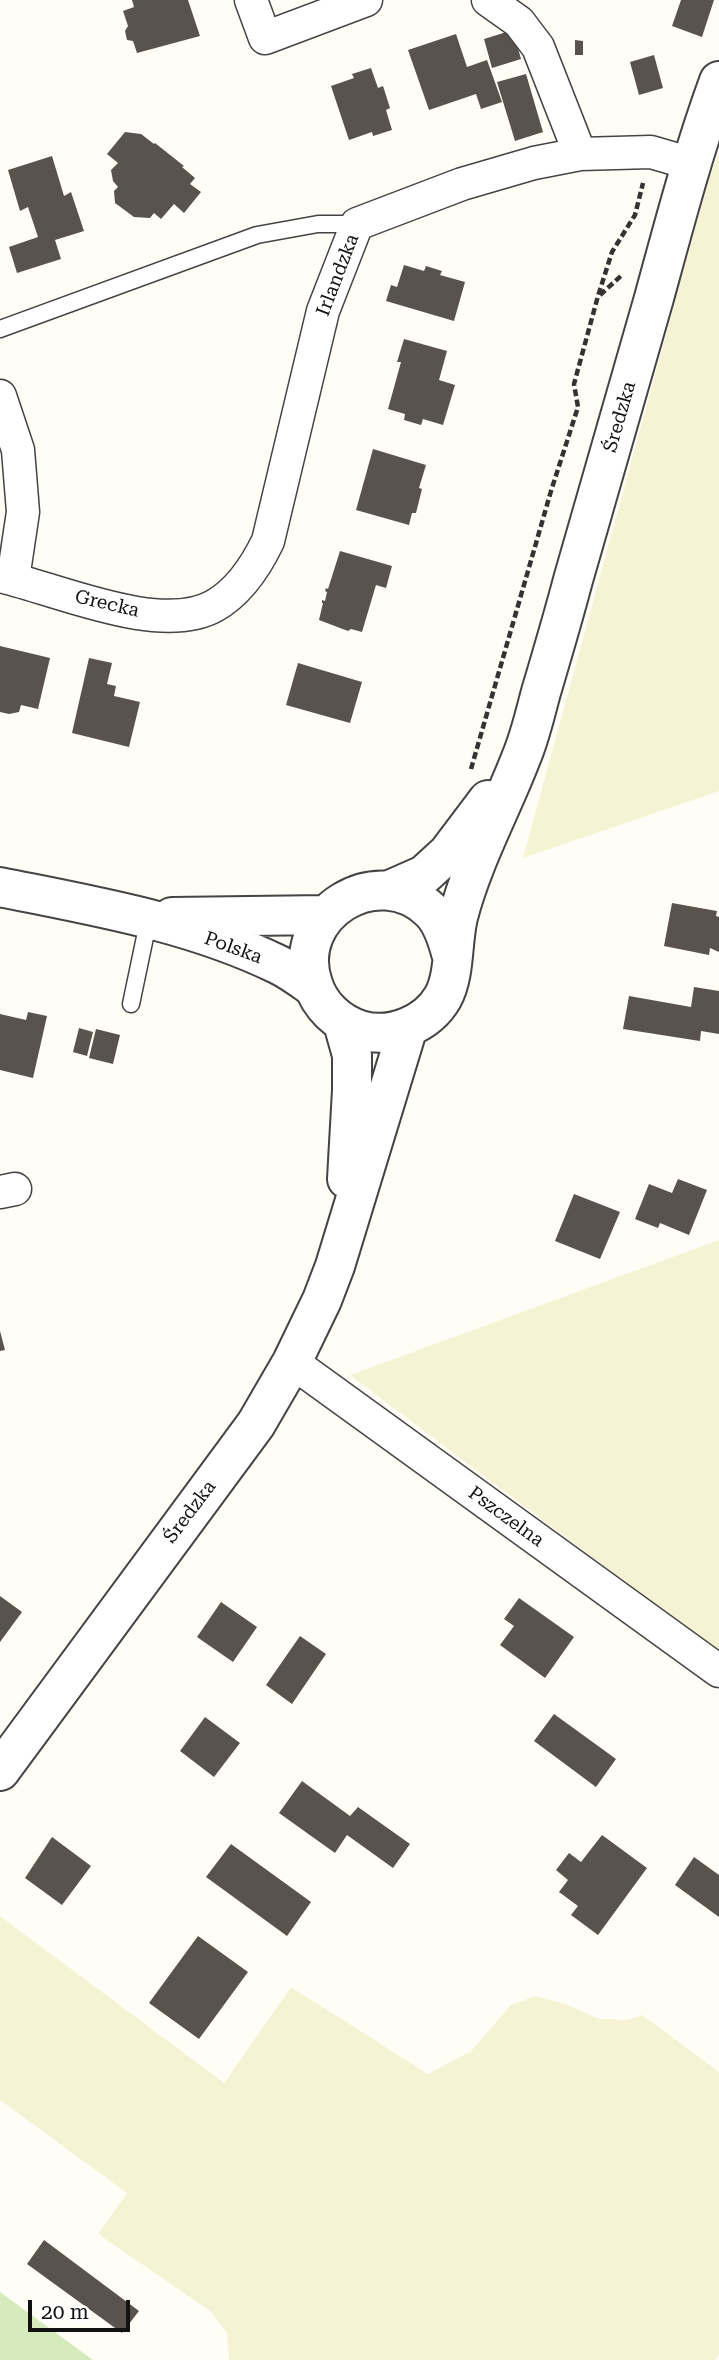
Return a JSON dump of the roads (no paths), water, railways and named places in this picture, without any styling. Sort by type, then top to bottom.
[{"type":"street","points":[[251,0],[265,38],[366,0]]},
{"type":"street","points":[[488,0],[519,22],[538,47],[580,154]]},
{"type":"street","name":"Średzka","points":[[451,953],[459,915],[474,871],[523,754],[692,164],[719,81]]},
{"type":"street","name":"Irlandzka","points":[[214,606],[240,586],[258,562],[268,541],[323,311],[357,223],[462,184],[534,163],[580,154],[652,152],[692,164]]},
{"type":"street","points":[[0,396],[18,450],[23,512],[6,577]]},
{"type":"street","name":"Grecka","points":[[6,577],[112,608],[169,617],[214,606]]},
{"type":"street","name":"Średzka","points":[[390,890],[424,875],[448,853],[523,754]]},
{"type":"street","name":"Polska","points":[[0,887],[149,918],[236,947],[279,965],[313,987]]},
{"type":"street","points":[[390,890],[412,897],[431,911],[445,931],[451,953],[450,976],[442,998],[427,1016],[408,1027],[386,1033],[363,1031],[343,1023],[325,1007],[313,987],[309,968],[310,949],[315,931],[326,915],[344,900],[366,891],[390,890]]},
{"type":"street","name":"Polska","points":[[149,918],[244,914],[326,915]]},
{"type":"street","name":"Średzka","points":[[343,1023],[352,1055],[344,1233]]},
{"type":"street","name":"Średzka","points":[[0,1771],[256,1424],[292,1362],[335,1266],[408,1027]]},
{"type":"street","name":"Pszczelna","points":[[292,1362],[719,1671]]},
{"type":"lane","points":[[0,329],[257,235],[318,224],[357,223]]},
{"type":"lane","points":[[131,1004],[149,918]]}]
